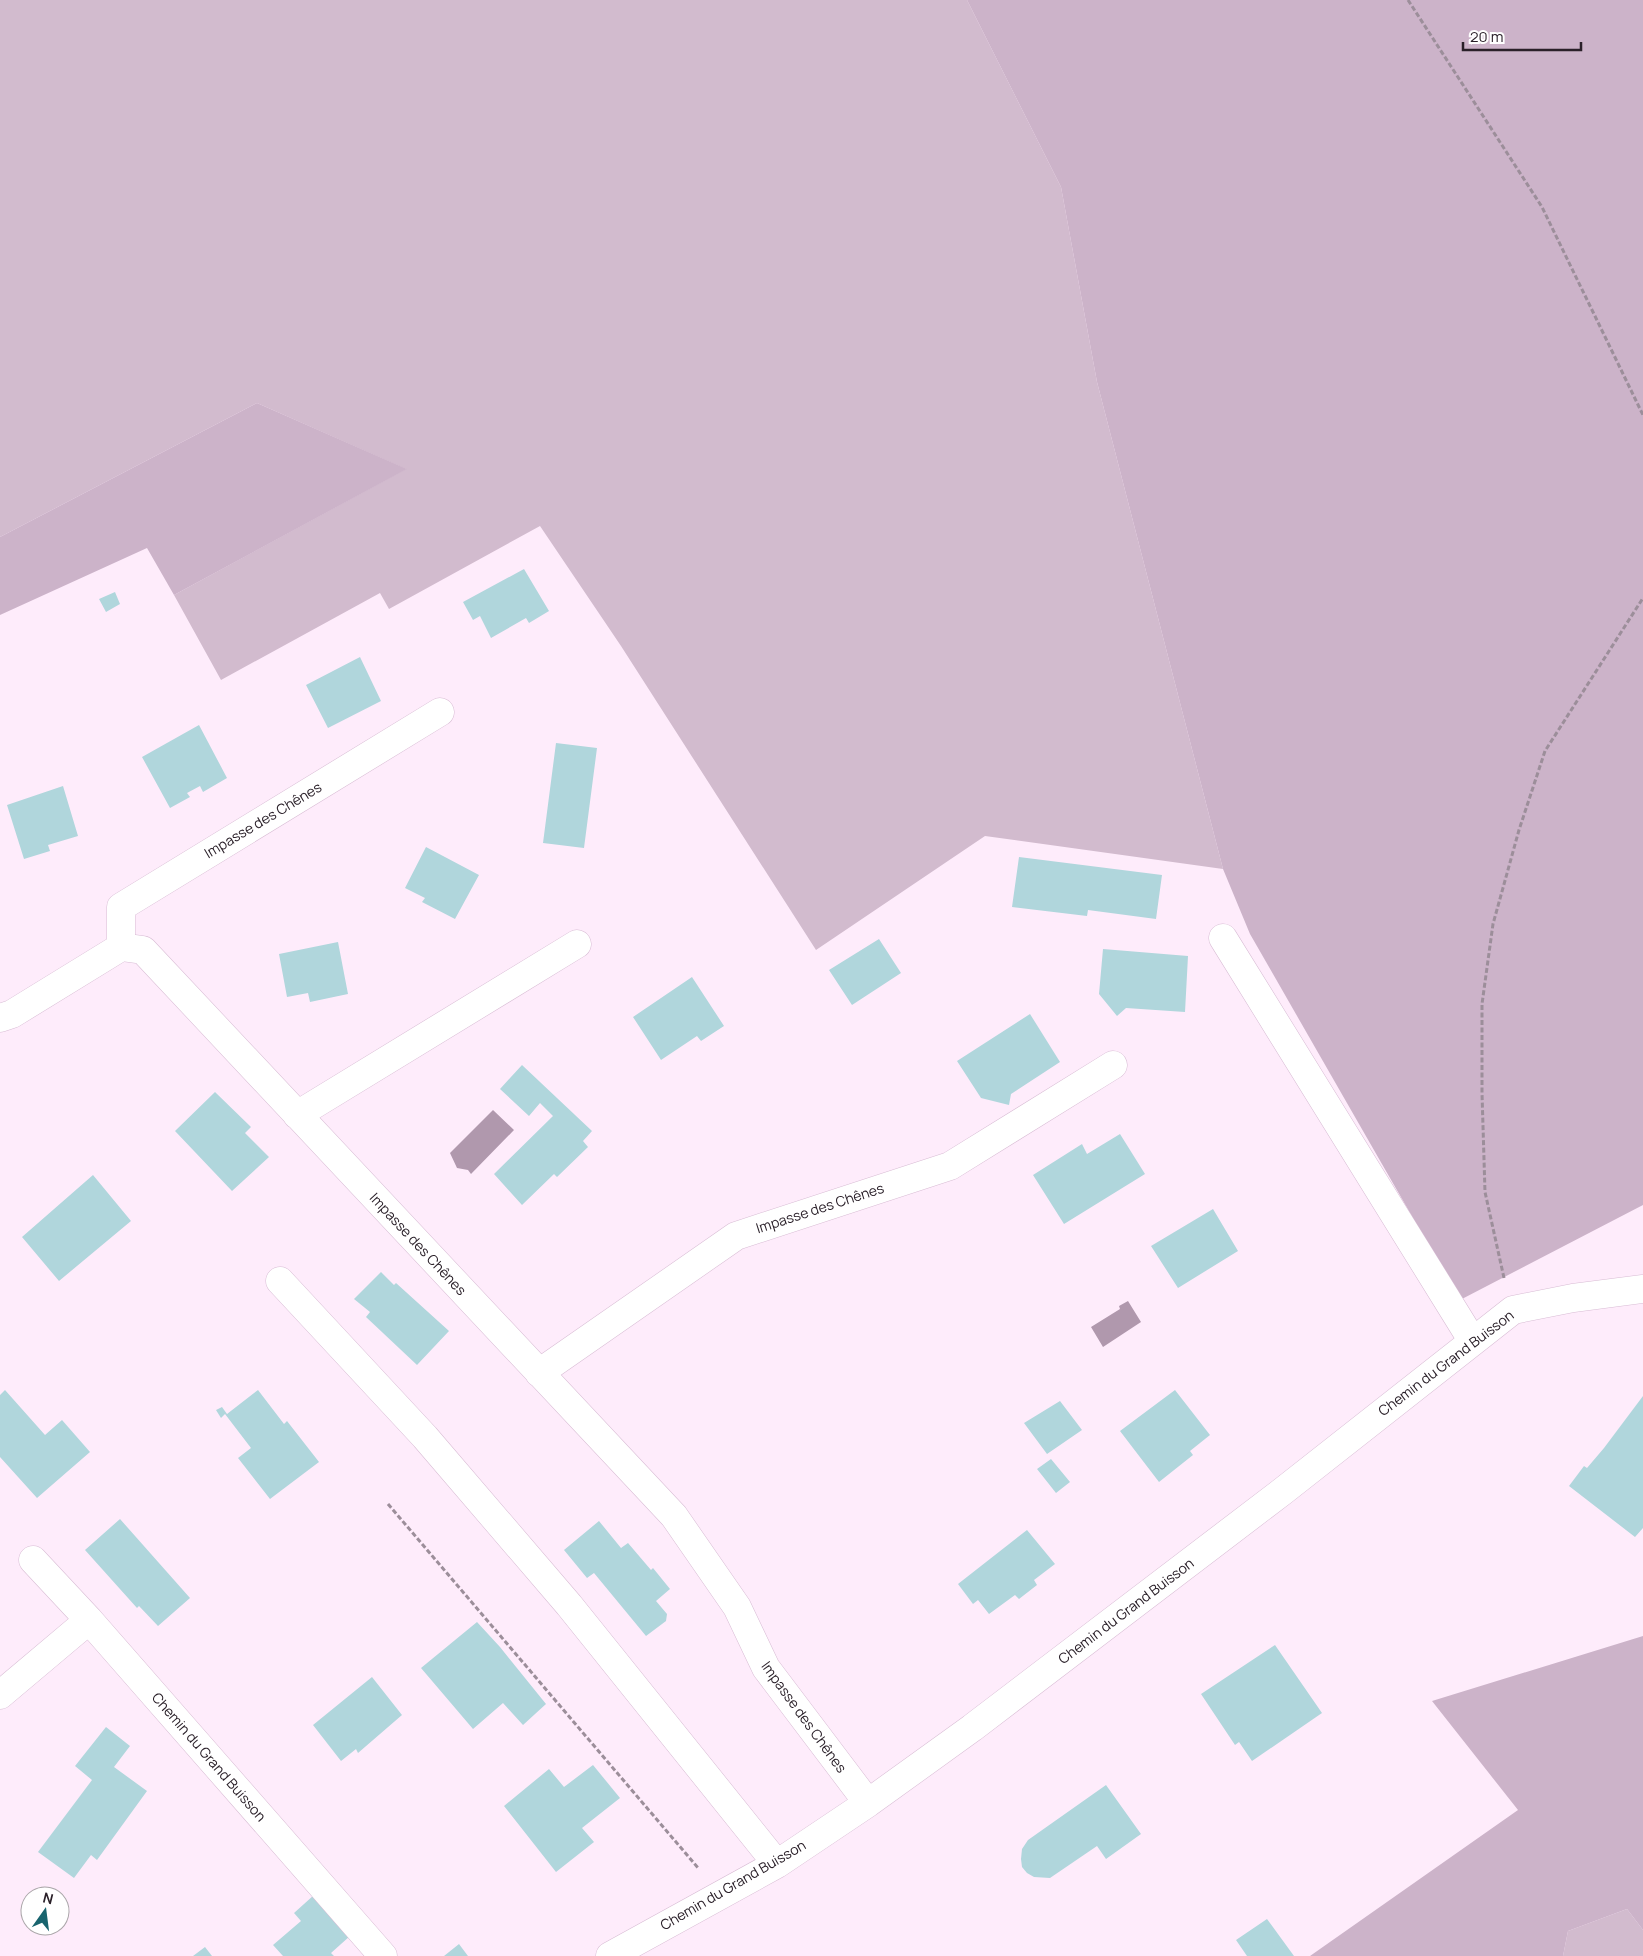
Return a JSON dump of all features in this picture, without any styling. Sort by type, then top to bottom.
[{"type":"street","name":"Impasse des Chênes","points":[[440,712],[121,907],[121,947],[143,950],[674,1516],[737,1607],[766,1668],[868,1803]]},
{"type":"street","points":[[1223,938],[1472,1340]]},
{"type":"street","points":[[297,1115],[577,944]]},
{"type":"street","points":[[0,1018],[12,1014],[121,947]]},
{"type":"street","name":"Impasse des Chênes","points":[[539,1373],[736,1236],[950,1166],[1112,1065]]},
{"type":"street","points":[[280,1281],[425,1437],[569,1605],[776,1864]]},
{"type":"street","name":"Chemin du Grand Buisson","points":[[610,1956],[776,1864],[868,1803],[972,1728],[1276,1497],[1512,1310],[1573,1298],[1643,1289]]},
{"type":"street","name":"Chemin du Grand Buisson","points":[[33,1560],[89,1620],[383,1956]]},
{"type":"street","points":[[0,1696],[89,1620]]},
{"type":"path","points":[[1408,0],[1542,207],[1643,414]]},
{"type":"path","points":[[1512,1310],[1485,1192],[1482,1004],[1493,924],[1519,830],[1545,751],[1643,598]]},
{"type":"path","points":[[388,1504],[720,1894]]},
{"type":"shaded area","points":[[0,0],[967,0],[1061,187],[1097,382],[1223,869],[985,836],[816,950],[621,646],[540,526],[389,609],[380,593],[221,680],[174,595],[406,469],[257,403],[0,537]]},
{"type":"shaded area","points":[[967,0],[1643,0],[1643,1205],[1460,1300],[1250,934],[1223,869],[1097,382],[1061,187]]},
{"type":"shaded area","points":[[257,403],[407,469],[174,595],[147,548],[0,615],[0,537]]},
{"type":"shaded area","points":[[493,1110],[514,1130],[471,1174],[468,1170],[457,1168],[450,1153]]},
{"type":"shaded area","points":[[1128,1301],[1141,1322],[1103,1347],[1091,1327],[1120,1309],[1119,1306]]},
{"type":"shaded area","points":[[1643,1636],[1643,1930],[1627,1909],[1568,1931],[1563,1956],[1310,1956],[1518,1810],[1432,1701]]},
{"type":"shaded area","points":[[1627,1909],[1643,1930],[1643,1956],[1563,1956],[1568,1931]]},
{"type":"building","points":[[524,569],[549,611],[529,623],[526,618],[491,638],[480,616],[473,620],[463,602]]},
{"type":"building","points":[[115,592],[120,604],[106,612],[99,599]]},
{"type":"building","points":[[360,657],[381,701],[328,728],[306,685]]},
{"type":"building","points":[[199,725],[227,778],[203,792],[200,786],[187,793],[190,797],[170,808],[142,757]]},
{"type":"building","points":[[556,743],[597,748],[584,848],[543,843]]},
{"type":"building","points":[[63,786],[78,836],[48,845],[50,851],[24,859],[7,805]]},
{"type":"building","points":[[426,847],[479,875],[455,919],[422,902],[425,898],[405,888]]},
{"type":"building","points":[[1019,857],[1162,875],[1156,919],[1088,910],[1087,916],[1012,907]]},
{"type":"building","points":[[879,939],[901,973],[852,1005],[829,970]]},
{"type":"building","points":[[338,942],[348,994],[310,1002],[308,993],[287,997],[279,954]]},
{"type":"building","points":[[1103,949],[1188,956],[1185,1012],[1126,1008],[1117,1016],[1099,994]]},
{"type":"building","points":[[692,977],[724,1026],[701,1041],[697,1036],[661,1060],[633,1017]]},
{"type":"building","points":[[1030,1014],[1060,1062],[1011,1094],[1009,1105],[981,1098],[957,1061]]},
{"type":"building","points":[[522,1065],[592,1131],[583,1141],[588,1147],[557,1177],[554,1174],[522,1205],[494,1174],[553,1116],[540,1103],[529,1116],[500,1089]]},
{"type":"building","points":[[215,1092],[251,1127],[245,1133],[269,1157],[232,1191],[175,1131]]},
{"type":"building","points":[[1120,1134],[1145,1174],[1064,1224],[1033,1175],[1082,1144],[1087,1154]]},
{"type":"building","points":[[93,1175],[131,1221],[59,1281],[22,1237]]},
{"type":"building","points":[[1213,1209],[1238,1251],[1178,1288],[1151,1246]]},
{"type":"building","points":[[381,1272],[394,1285],[396,1283],[449,1331],[417,1365],[366,1317],[370,1312],[354,1299]]},
{"type":"building","points":[[5,1390],[45,1435],[62,1420],[90,1452],[37,1498],[0,1457],[0,1395]]},
{"type":"building","points":[[258,1390],[284,1424],[287,1421],[319,1462],[270,1499],[238,1458],[251,1448],[225,1414],[221,1418],[216,1410],[222,1407],[227,1414]]},
{"type":"building","points":[[1175,1390],[1210,1435],[1190,1451],[1193,1455],[1159,1482],[1120,1431]]},
{"type":"building","points":[[1643,1396],[1643,1528],[1635,1537],[1569,1486],[1584,1466],[1587,1468],[1604,1448]]},
{"type":"building","points":[[1060,1401],[1082,1430],[1047,1454],[1024,1423]]},
{"type":"building","points":[[1051,1459],[1070,1482],[1056,1493],[1037,1469]]},
{"type":"building","points":[[120,1519],[190,1598],[158,1626],[139,1606],[137,1608],[85,1550]]},
{"type":"building","points":[[599,1521],[621,1548],[628,1543],[651,1570],[653,1568],[670,1589],[656,1601],[667,1614],[666,1621],[646,1636],[594,1573],[587,1578],[564,1550]]},
{"type":"building","points":[[1027,1530],[1055,1564],[1034,1580],[1037,1585],[1019,1599],[1015,1595],[989,1614],[978,1600],[973,1604],[958,1584]]},
{"type":"building","points":[[477,1622],[500,1647],[546,1704],[523,1725],[503,1703],[473,1729],[421,1668]]},
{"type":"building","points":[[1275,1645],[1322,1713],[1252,1761],[1239,1742],[1235,1745],[1201,1694]]},
{"type":"building","points":[[372,1677],[402,1715],[358,1753],[356,1749],[341,1761],[313,1725]]},
{"type":"building","points":[[106,1727],[130,1746],[114,1767],[147,1791],[97,1860],[91,1855],[74,1878],[38,1852],[92,1780],[75,1766]]},
{"type":"building","points":[[593,1765],[620,1798],[582,1828],[594,1842],[556,1872],[504,1806],[549,1769],[564,1787]]},
{"type":"building","points":[[1106,1785],[1141,1834],[1106,1859],[1097,1846],[1050,1878],[1034,1877],[1027,1873],[1022,1867],[1021,1859],[1022,1849],[1028,1840]]},
{"type":"building","points":[[314,1895],[350,1936],[331,1953],[334,1956],[283,1956],[273,1945],[301,1921],[294,1913]]},
{"type":"building","points":[[1267,1919],[1294,1956],[1247,1956],[1236,1940]]},
{"type":"building","points":[[459,1944],[468,1956],[444,1956]]},
{"type":"building","points":[[205,1947],[212,1956],[193,1956]]}]
